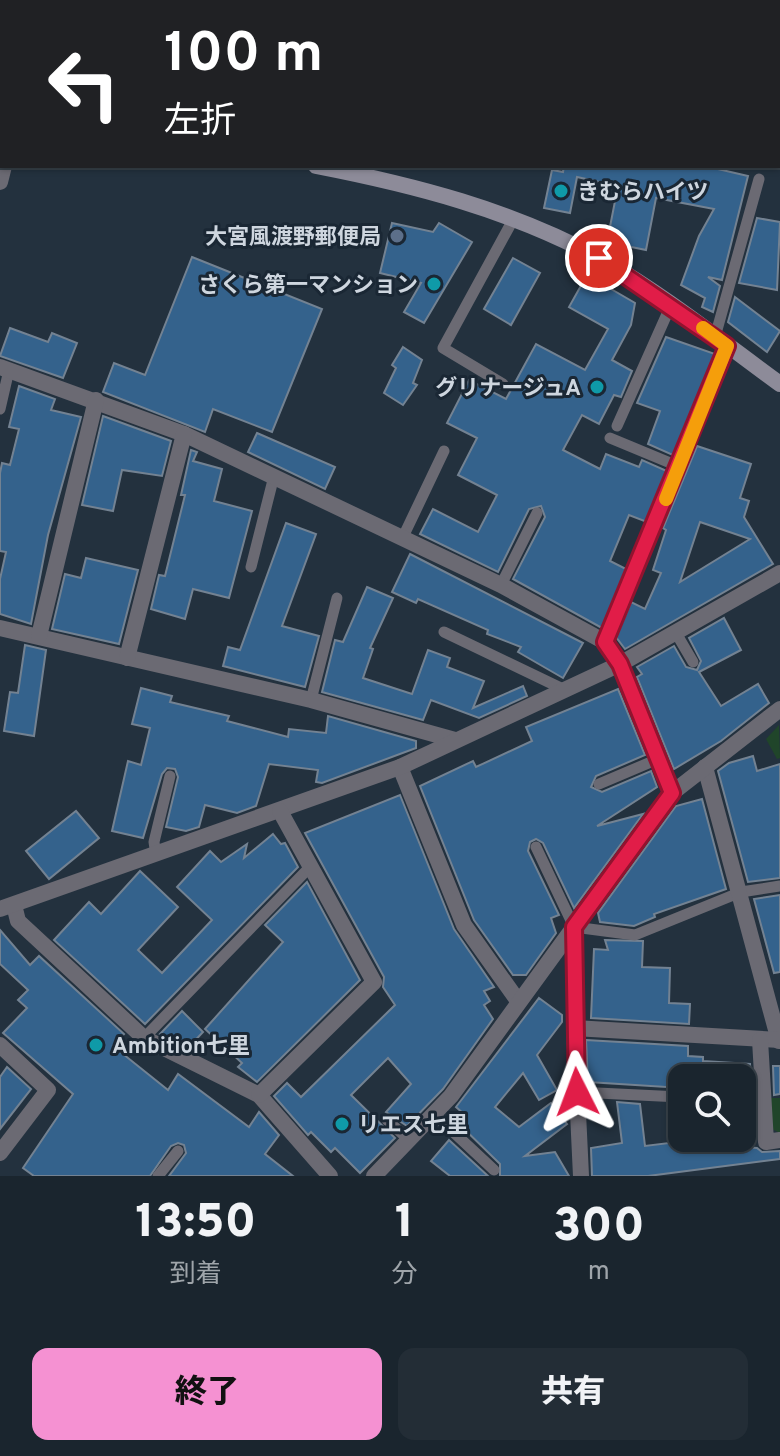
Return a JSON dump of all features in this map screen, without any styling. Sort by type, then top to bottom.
[{"type":"main road","points":[[337,168],[369,171],[514,218],[599,258],[671,305],[780,384]]},
{"type":"street","points":[[5,369],[184,434],[501,585],[605,642],[620,664],[672,793]]},
{"type":"street","points":[[39,636],[96,400]]},
{"type":"street","points":[[127,658],[184,434]]},
{"type":"street","points":[[330,1176],[259,1095],[144,1038],[18,921],[7,907],[400,767],[620,664],[780,573]]},
{"type":"street","points":[[0,628],[311,700],[455,740]]},
{"type":"street","points":[[374,1176],[451,1096],[672,793],[780,709]]},
{"type":"street","points":[[400,767],[464,925],[518,1001]]},
{"type":"street","points":[[574,1028],[780,1040],[705,767]]},
{"type":"street","points":[[259,1095],[374,982],[308,869],[280,811]]},
{"type":"street","points":[[574,927],[574,1028],[581,1176]]},
{"type":"street","points":[[760,1040],[766,1142],[780,1140]]},
{"type":"street","points":[[0,1045],[48,1090],[0,1153]]},
{"type":"lane","points":[[605,642],[680,467],[721,342],[759,179]]},
{"type":"lane","points":[[503,384],[443,348],[514,218]]},
{"type":"lane","points":[[617,426],[671,305]]},
{"type":"lane","points":[[0,409],[5,369]]},
{"type":"lane","points":[[610,438],[680,467]]},
{"type":"lane","points":[[403,537],[444,451]]},
{"type":"lane","points":[[251,567],[274,476]]},
{"type":"lane","points":[[501,585],[537,513]]},
{"type":"lane","points":[[311,700],[337,598]]},
{"type":"lane","points":[[444,632],[565,690]]},
{"type":"lane","points":[[676,633],[693,662]]},
{"type":"lane","points":[[599,784],[658,759]]},
{"type":"lane","points":[[156,855],[154,842],[170,776]]},
{"type":"lane","points":[[536,847],[574,927],[635,935],[741,892],[780,886]]},
{"type":"lane","points":[[144,1038],[308,869]]},
{"type":"lane","points":[[577,1092],[668,1096]]},
{"type":"lane","points":[[434,1114],[494,1170]]},
{"type":"lane","points":[[387,1120],[408,1139]]},
{"type":"lane","points":[[158,1176],[178,1151]]},
{"type":"green space","points":[[779,725],[780,758],[777,759],[766,739]]},
{"type":"green space","points":[[771,1098],[780,1098],[780,1133],[772,1129]]},
{"type":"building","points":[[564,168],[714,168],[748,176],[722,280],[708,277],[720,286],[713,312],[702,307],[705,298],[681,285],[699,236],[714,209],[656,198],[646,250],[607,242],[618,186],[577,177],[570,213],[544,208],[552,170],[563,172]]},
{"type":"building","points":[[757,218],[780,222],[777,290],[739,283]]},
{"type":"building","points":[[392,223],[433,232],[439,223],[472,242],[424,323],[404,312],[421,283],[380,273]]},
{"type":"building","points":[[192,257],[322,309],[272,432],[213,409],[205,432],[103,392],[114,363],[145,375]]},
{"type":"building","points":[[513,258],[540,273],[511,325],[484,309]]},
{"type":"building","points":[[587,275],[635,303],[631,325],[612,360],[632,371],[621,397],[614,395],[599,424],[582,415],[563,450],[600,469],[606,454],[639,467],[642,460],[669,472],[647,522],[629,515],[610,561],[626,569],[602,628],[513,579],[545,517],[541,506],[529,509],[498,572],[420,534],[433,509],[478,532],[497,495],[458,475],[477,438],[447,423],[469,380],[506,399],[536,344],[585,370],[608,329],[569,307]]},
{"type":"building","points":[[735,297],[780,331],[767,352],[728,322]]},
{"type":"building","points":[[10,328],[48,342],[52,333],[77,343],[63,378],[0,356]]},
{"type":"building","points":[[666,337],[715,354],[675,456],[648,444],[660,411],[637,403]]},
{"type":"building","points":[[403,347],[422,360],[413,383],[417,385],[403,405],[384,393],[396,368],[392,365]]},
{"type":"building","points":[[19,386],[55,399],[51,410],[81,417],[48,535],[31,624],[0,614],[0,579],[6,552],[0,551],[0,473],[2,463],[10,465],[19,429],[9,427]]},
{"type":"building","points":[[103,416],[171,441],[162,476],[122,470],[113,511],[82,505]]},
{"type":"building","points":[[257,433],[335,467],[325,489],[248,452]]},
{"type":"building","points":[[697,446],[751,464],[740,498],[749,501],[744,517],[773,564],[625,649],[616,637],[631,602],[645,609],[661,573],[653,570],[666,530],[663,528]],"holes":[[[700,522],[750,539],[680,582]]]},
{"type":"building","points":[[191,450],[197,452],[193,461],[222,469],[214,501],[252,511],[229,598],[193,589],[185,619],[151,609],[159,575],[165,576],[185,495],[181,495]]},
{"type":"building","points":[[286,523],[316,534],[282,626],[319,636],[305,687],[223,666],[228,647],[240,650]]},
{"type":"building","points":[[410,554],[583,643],[563,678],[518,652],[521,647],[487,634],[488,630],[418,599],[416,603],[392,592]]},
{"type":"building","points":[[86,558],[138,570],[119,644],[52,629],[65,574],[81,578]]},
{"type":"building","points":[[367,587],[393,598],[370,648],[373,649],[363,678],[412,694],[428,650],[450,658],[447,667],[484,681],[473,708],[523,686],[527,696],[479,718],[431,700],[423,720],[322,692],[335,640],[343,642]]},
{"type":"building","points":[[724,618],[741,650],[699,672],[721,706],[758,684],[769,703],[721,741],[674,769],[637,677],[642,674],[637,667],[674,646],[686,667],[697,670],[701,661],[689,638]]},
{"type":"building","points":[[25,645],[46,650],[34,736],[4,731],[10,692],[18,693]]},
{"type":"building","points":[[141,688],[172,696],[170,702],[229,716],[227,721],[288,737],[289,729],[326,733],[328,716],[416,741],[416,748],[322,783],[316,782],[318,770],[269,764],[256,806],[237,813],[205,805],[199,827],[186,831],[166,827],[178,777],[175,769],[167,768],[162,774],[143,838],[112,831],[128,761],[141,765],[150,728],[132,724]]},
{"type":"building","points":[[618,689],[645,755],[596,776],[591,787],[602,792],[651,771],[657,787],[597,826],[643,814],[574,908],[543,843],[536,839],[530,842],[528,851],[559,915],[551,918],[556,933],[526,975],[513,975],[474,920],[420,786],[473,761],[476,767],[532,741],[526,727]]},
{"type":"building","points":[[753,756],[757,771],[780,764],[780,878],[748,882],[718,771],[729,763]]},
{"type":"building","points":[[400,795],[454,929],[494,987],[484,991],[490,1001],[484,1005],[493,1019],[443,1089],[407,1126],[386,1112],[411,1084],[388,1058],[351,1095],[395,1138],[360,1173],[335,1148],[331,1152],[311,1132],[308,1135],[274,1096],[287,1083],[301,1097],[395,1005],[383,987],[384,977],[305,833]]},
{"type":"building","points":[[702,799],[726,889],[654,914],[655,917],[634,926],[600,922],[598,913],[676,806]]},
{"type":"building","points":[[76,811],[99,838],[49,879],[26,851]]},
{"type":"building","points":[[273,834],[281,844],[285,843],[298,867],[145,1024],[54,940],[89,902],[101,914],[140,871],[178,907],[138,950],[162,973],[212,920],[177,887],[210,851],[221,862],[247,844],[244,858]]},
{"type":"building","points":[[307,882],[360,980],[257,1082],[238,1067],[242,1063],[205,1029],[283,942],[265,925]]},
{"type":"building","points":[[780,895],[780,972],[774,973],[754,899]]},
{"type":"building","points":[[0,930],[30,965],[39,956],[124,1034],[113,1046],[168,1090],[178,1074],[249,1127],[259,1112],[279,1135],[265,1154],[293,1176],[169,1176],[186,1153],[184,1145],[178,1143],[171,1146],[150,1176],[34,1176],[23,1168],[73,1094],[3,1033],[27,1008],[18,1000],[28,990],[0,964]]},
{"type":"building","points":[[605,940],[643,941],[642,967],[670,968],[669,1003],[690,1004],[689,1024],[591,1018],[594,949],[608,950]]},
{"type":"building","points":[[539,998],[562,1015],[562,1022],[537,1055],[557,1090],[539,1100],[523,1073],[495,1107],[519,1127],[551,1103],[567,1124],[525,1156],[555,1152],[569,1176],[500,1176],[500,1164],[457,1122],[464,1114],[456,1107]]},
{"type":"building","points":[[182,1011],[203,1032],[188,1048],[160,1034]]},
{"type":"building","points":[[586,1040],[688,1046],[688,1056],[703,1057],[703,1061],[750,1064],[668,1064],[668,1087],[588,1082]]},
{"type":"building","points":[[773,1066],[780,1066],[780,1094],[774,1095]]},
{"type":"building","points":[[7,1067],[31,1089],[0,1129],[0,1077]]},
{"type":"building","points":[[617,1102],[640,1104],[645,1146],[668,1143],[668,1152],[756,1152],[757,1148],[762,1152],[780,1151],[780,1159],[648,1176],[592,1176],[591,1148],[622,1143]]},
{"type":"building","points":[[449,1140],[488,1176],[450,1176],[431,1161]]},
{"type":"slow traffic","points":[[666,499],[727,346],[703,328]]},
{"type":"place","name":"きむらハイツ","points":[[561,191]]},
{"type":"place","name":"大宮風渡野郵便局","points":[[397,236]]},
{"type":"place","name":"さくら第一マンション","points":[[434,284]]},
{"type":"place","name":"グリナージュA","points":[[597,387]]},
{"type":"place","name":"Ambition七里","points":[[96,1045]]},
{"type":"place","name":"リエス七里","points":[[342,1124]]},
{"type":"route","points":[[577,1092],[574,927],[672,793],[620,664],[605,642],[680,467],[727,346],[634,279],[599,258]]}]
